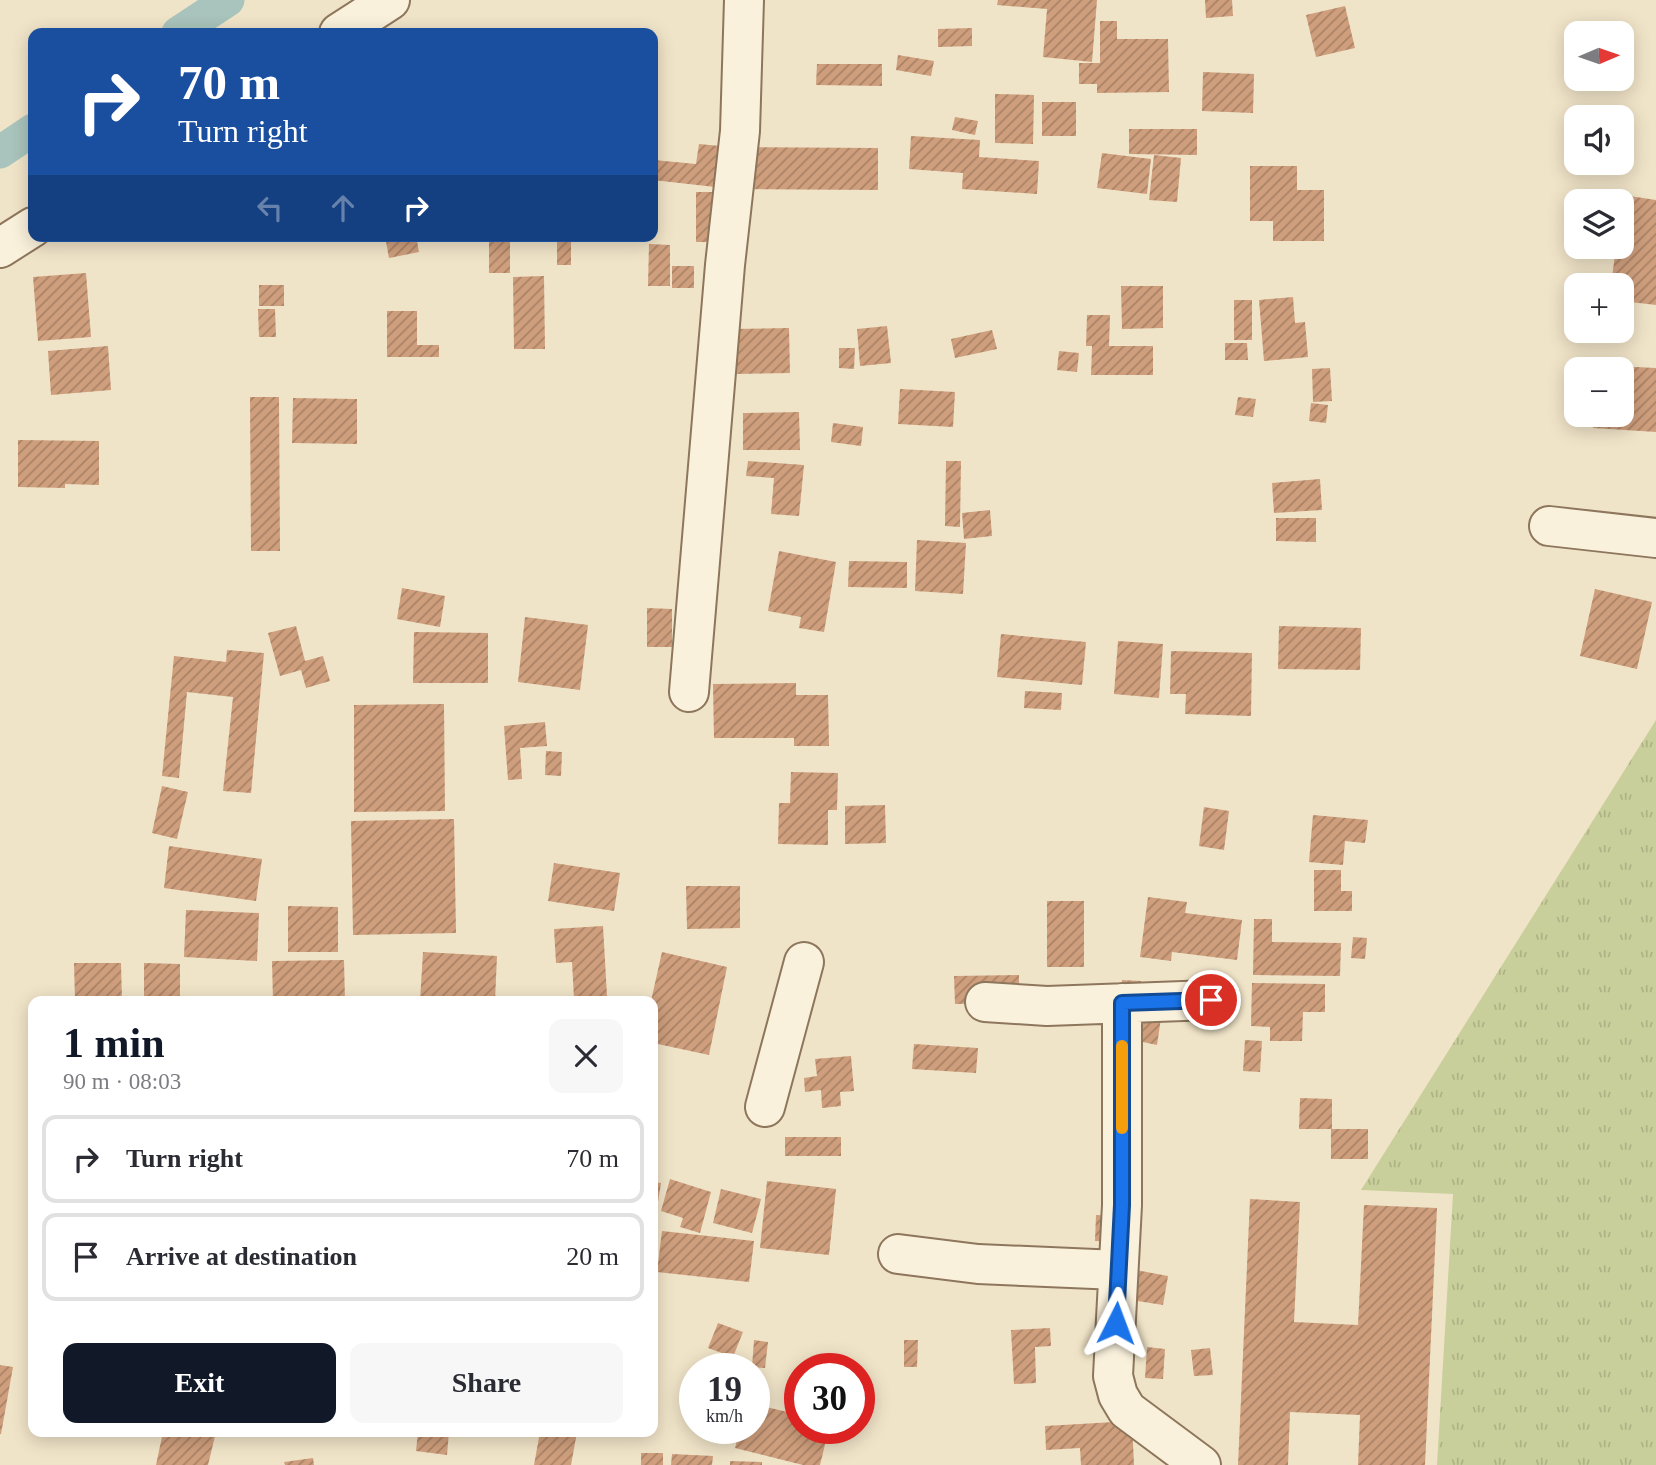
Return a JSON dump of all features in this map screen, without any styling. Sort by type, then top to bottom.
[{"type":"street","points":[[347,28],[390,0]]},
{"type":"street","points":[[689,692],[725,265],[740,131],[744,0]]},
{"type":"street","points":[[0,247],[28,230]]},
{"type":"street","points":[[1549,526],[1656,538]]},
{"type":"street","points":[[765,1107],[804,962]]},
{"type":"street","points":[[985,1002],[1047,1006],[1211,1000]]},
{"type":"street","points":[[1122,1003],[1122,1205],[1113,1376],[1118,1395],[1127,1410],[1201,1465]]},
{"type":"street","points":[[898,1254],[978,1264],[1118,1270]]},
{"type":"green space","points":[[1656,720],[1656,1465],[1437,1465],[1453,1194],[1361,1190]]},
{"type":"building","points":[[998,0],[1097,0],[1092,62],[1043,57],[1047,9],[997,5]]},
{"type":"building","points":[[1205,0],[1232,0],[1233,16],[1206,18]]},
{"type":"building","points":[[1345,6],[1355,48],[1316,57],[1306,15]]},
{"type":"building","points":[[1100,21],[1117,21],[1117,39],[1168,39],[1169,92],[1097,93],[1097,84],[1079,84],[1079,63],[1100,63]]},
{"type":"building","points":[[972,28],[972,46],[938,47],[938,29]]},
{"type":"building","points":[[898,55],[934,61],[931,76],[896,70]]},
{"type":"building","points":[[817,64],[882,64],[882,86],[816,85]]},
{"type":"building","points":[[1203,72],[1254,74],[1253,113],[1202,111]]},
{"type":"building","points":[[995,94],[1034,95],[1033,144],[995,143]]},
{"type":"building","points":[[1042,102],[1076,102],[1076,136],[1042,136]]},
{"type":"building","points":[[955,117],[978,121],[975,135],[952,130]]},
{"type":"building","points":[[1129,129],[1197,129],[1197,155],[1129,154]]},
{"type":"building","points":[[911,136],[980,140],[979,157],[1039,161],[1037,194],[962,189],[963,173],[909,169]]},
{"type":"building","points":[[699,144],[720,146],[715,187],[658,181],[658,160],[696,164]]},
{"type":"building","points":[[742,147],[878,148],[878,190],[742,189]]},
{"type":"building","points":[[1102,153],[1151,159],[1147,194],[1097,188]]},
{"type":"building","points":[[1154,155],[1181,158],[1177,202],[1149,200]]},
{"type":"building","points":[[1250,166],[1297,166],[1297,190],[1324,190],[1324,241],[1273,241],[1273,221],[1250,221]]},
{"type":"building","points":[[696,192],[714,192],[714,242],[696,242]]},
{"type":"building","points":[[1634,197],[1656,200],[1656,305],[1634,302],[1634,273],[1613,273],[1614,259],[1634,259]]},
{"type":"building","points":[[386,242],[417,242],[419,252],[389,258]]},
{"type":"building","points":[[489,242],[510,242],[510,273],[489,273]]},
{"type":"building","points":[[557,242],[571,242],[571,265],[557,265]]},
{"type":"building","points":[[649,244],[670,245],[670,286],[648,286]]},
{"type":"building","points":[[672,266],[694,266],[694,288],[672,288]]},
{"type":"building","points":[[86,273],[91,337],[38,341],[33,277]]},
{"type":"building","points":[[544,276],[545,349],[514,349],[513,277]]},
{"type":"building","points":[[259,285],[284,285],[284,306],[259,306]]},
{"type":"building","points":[[1121,286],[1163,286],[1163,328],[1122,329]]},
{"type":"building","points":[[1293,297],[1295,323],[1305,322],[1308,357],[1264,361],[1259,300]]},
{"type":"building","points":[[1234,300],[1252,300],[1252,340],[1234,340]]},
{"type":"building","points":[[258,309],[275,309],[276,337],[259,337]]},
{"type":"building","points":[[387,311],[417,311],[417,345],[439,345],[439,357],[387,357]]},
{"type":"building","points":[[1087,315],[1110,315],[1109,346],[1153,346],[1153,375],[1091,375],[1092,346],[1086,346]]},
{"type":"building","points":[[887,326],[891,363],[860,366],[857,329]]},
{"type":"building","points":[[789,328],[790,373],[734,374],[732,329]]},
{"type":"building","points":[[992,330],[997,349],[955,358],[951,339]]},
{"type":"building","points":[[1225,343],[1247,343],[1248,360],[1225,360]]},
{"type":"building","points":[[108,346],[111,390],[51,395],[48,351]]},
{"type":"building","points":[[839,348],[855,348],[854,369],[839,368]]},
{"type":"building","points":[[1059,351],[1079,353],[1077,372],[1057,370]]},
{"type":"building","points":[[1634,367],[1656,368],[1656,432],[1593,428],[1634,427]]},
{"type":"building","points":[[1330,368],[1332,401],[1313,402],[1312,369]]},
{"type":"building","points":[[900,389],[955,392],[953,427],[898,424]]},
{"type":"building","points":[[250,397],[279,397],[280,551],[251,551]]},
{"type":"building","points":[[1238,397],[1256,399],[1253,417],[1235,415]]},
{"type":"building","points":[[293,398],[357,399],[357,444],[292,443]]},
{"type":"building","points":[[1311,403],[1328,405],[1326,423],[1309,421]]},
{"type":"building","points":[[799,412],[800,450],[743,450],[743,413]]},
{"type":"building","points":[[833,423],[863,427],[861,446],[831,442]]},
{"type":"building","points":[[18,440],[99,441],[99,485],[65,484],[65,488],[18,487]]},
{"type":"building","points":[[748,461],[804,465],[799,516],[771,514],[774,478],[746,476]]},
{"type":"building","points":[[946,461],[961,461],[960,527],[945,526]]},
{"type":"building","points":[[1320,479],[1322,510],[1274,513],[1272,483]]},
{"type":"building","points":[[990,510],[992,536],[964,539],[962,513]]},
{"type":"building","points":[[1276,518],[1316,518],[1316,542],[1276,541]]},
{"type":"building","points":[[917,540],[966,543],[963,594],[915,591]]},
{"type":"building","points":[[779,551],[836,562],[824,632],[799,628],[801,617],[768,611]]},
{"type":"building","points":[[849,561],[907,562],[907,588],[848,587]]},
{"type":"building","points":[[402,588],[445,596],[440,627],[397,619]]},
{"type":"building","points":[[1595,589],[1652,602],[1637,669],[1580,656]]},
{"type":"building","points":[[647,608],[672,609],[672,647],[647,647]]},
{"type":"building","points":[[525,617],[588,625],[580,690],[518,682]]},
{"type":"building","points":[[296,626],[305,661],[323,656],[330,681],[306,688],[301,670],[280,676],[268,633]]},
{"type":"building","points":[[1279,626],[1361,628],[1360,670],[1278,669]]},
{"type":"building","points":[[414,632],[488,633],[488,683],[413,683]]},
{"type":"building","points":[[1001,634],[1086,642],[1082,685],[997,677]]},
{"type":"building","points":[[1118,641],[1163,644],[1159,698],[1114,694]]},
{"type":"building","points":[[227,650],[264,653],[251,793],[223,791],[233,697],[187,692],[179,778],[162,776],[174,656],[226,662]]},
{"type":"building","points":[[1171,651],[1252,653],[1251,716],[1185,714],[1186,694],[1170,694]]},
{"type":"building","points":[[796,683],[796,695],[828,695],[829,746],[794,746],[794,738],[714,738],[713,684]]},
{"type":"building","points":[[1025,691],[1062,693],[1061,710],[1024,708]]},
{"type":"building","points":[[444,704],[445,811],[354,812],[354,705]]},
{"type":"building","points":[[545,722],[547,746],[520,748],[522,779],[508,780],[504,726]]},
{"type":"building","points":[[546,751],[562,752],[561,776],[545,775]]},
{"type":"building","points":[[791,772],[838,773],[837,810],[828,810],[828,845],[778,844],[779,803],[790,803]]},
{"type":"building","points":[[162,786],[188,792],[177,839],[152,833]]},
{"type":"building","points":[[885,805],[886,843],[845,844],[845,806]]},
{"type":"building","points":[[1204,807],[1229,811],[1224,850],[1199,846]]},
{"type":"building","points":[[1313,815],[1368,820],[1365,843],[1345,841],[1343,865],[1309,862]]},
{"type":"building","points":[[454,819],[456,933],[353,935],[351,821]]},
{"type":"building","points":[[169,846],[262,859],[256,901],[164,888]]},
{"type":"building","points":[[554,863],[620,873],[614,911],[548,901]]},
{"type":"building","points":[[1314,870],[1341,870],[1341,891],[1352,891],[1352,911],[1314,911]]},
{"type":"building","points":[[686,886],[740,886],[740,928],[687,929]]},
{"type":"building","points":[[1148,897],[1187,902],[1185,913],[1242,920],[1237,960],[1172,952],[1171,961],[1140,957]]},
{"type":"building","points":[[1047,901],[1084,901],[1084,967],[1047,967]]},
{"type":"building","points":[[288,906],[338,907],[338,952],[288,952]]},
{"type":"building","points":[[186,910],[259,913],[257,961],[184,957]]},
{"type":"building","points":[[1254,919],[1272,919],[1272,942],[1341,943],[1340,976],[1253,975]]},
{"type":"building","points":[[603,926],[607,996],[574,996],[572,962],[556,963],[554,929]]},
{"type":"building","points":[[1353,937],[1367,938],[1365,959],[1351,958]]},
{"type":"building","points":[[423,952],[497,956],[495,996],[420,996]]},
{"type":"building","points":[[662,952],[727,967],[709,1055],[658,1044],[658,996],[652,996]]},
{"type":"building","points":[[344,960],[345,996],[273,996],[272,961]]},
{"type":"building","points":[[74,963],[121,963],[122,996],[75,996]]},
{"type":"building","points":[[144,963],[180,964],[180,996],[144,996]]},
{"type":"building","points":[[1019,975],[1019,1003],[955,1004],[954,976]]},
{"type":"building","points":[[1122,980],[1141,981],[1140,999],[1121,998]]},
{"type":"building","points":[[1252,983],[1325,984],[1325,1012],[1303,1012],[1302,1041],[1270,1041],[1270,1027],[1251,1026]]},
{"type":"building","points":[[1145,1008],[1162,1011],[1157,1045],[1138,1041]]},
{"type":"building","points":[[1245,1040],[1262,1041],[1260,1072],[1243,1071]]},
{"type":"building","points":[[914,1044],[978,1048],[976,1073],[912,1069]]},
{"type":"building","points":[[851,1056],[854,1091],[840,1092],[841,1106],[822,1108],[821,1090],[805,1092],[804,1078],[817,1076],[815,1059]]},
{"type":"building","points":[[1300,1098],[1332,1099],[1332,1129],[1368,1129],[1368,1159],[1331,1159],[1331,1129],[1299,1129]]},
{"type":"building","points":[[785,1137],[841,1137],[841,1156],[785,1156]]},
{"type":"building","points":[[670,1179],[711,1192],[700,1233],[680,1227],[683,1218],[661,1211]]},
{"type":"building","points":[[767,1181],[836,1189],[829,1255],[760,1248]]},
{"type":"building","points":[[721,1189],[761,1199],[752,1233],[713,1223]]},
{"type":"building","points":[[1250,1199],[1300,1202],[1294,1322],[1358,1325],[1364,1205],[1437,1208],[1425,1465],[1358,1465],[1360,1415],[1290,1412],[1288,1465],[1238,1465]]},
{"type":"building","points":[[1096,1215],[1122,1216],[1120,1242],[1095,1241]]},
{"type":"building","points":[[662,1231],[754,1241],[749,1282],[658,1272]]},
{"type":"building","points":[[1136,1270],[1168,1276],[1163,1305],[1131,1300]]},
{"type":"building","points":[[718,1323],[743,1332],[735,1353],[722,1353],[708,1348]]},
{"type":"building","points":[[1050,1328],[1051,1346],[1035,1347],[1036,1383],[1014,1384],[1011,1330]]},
{"type":"building","points":[[754,1340],[768,1342],[767,1353],[753,1353]]},
{"type":"building","points":[[904,1340],[918,1340],[917,1367],[904,1367]]},
{"type":"building","points":[[1147,1347],[1165,1349],[1163,1379],[1145,1378]]},
{"type":"building","points":[[1210,1348],[1213,1375],[1194,1376],[1191,1350]]},
{"type":"building","points":[[0,1365],[13,1367],[1,1434],[0,1434]]},
{"type":"building","points":[[770,1408],[784,1411],[784,1444],[825,1444],[820,1465],[803,1465],[735,1448],[736,1444],[770,1444]]},
{"type":"building","points":[[1132,1421],[1134,1465],[1081,1465],[1080,1448],[1046,1450],[1045,1426]]},
{"type":"building","points":[[162,1437],[215,1437],[208,1465],[156,1465]]},
{"type":"building","points":[[417,1437],[449,1437],[447,1455],[416,1451]]},
{"type":"building","points":[[539,1437],[576,1437],[571,1465],[534,1465]]},
{"type":"building","points":[[641,1453],[663,1453],[663,1465],[641,1465]]},
{"type":"building","points":[[672,1454],[713,1456],[712,1465],[671,1465]]},
{"type":"building","points":[[313,1458],[314,1465],[285,1465],[284,1462]]},
{"type":"building","points":[[730,1461],[762,1462],[762,1465],[730,1465]]},
{"type":"waterway","points":[[186,28],[228,0]]},
{"type":"waterway","points":[[0,152],[28,133]]},
{"type":"slow traffic","points":[[1122,1046],[1122,1128]]},
{"type":"route","points":[[1116,1323],[1122,1205],[1122,1003],[1211,1000]]}]
